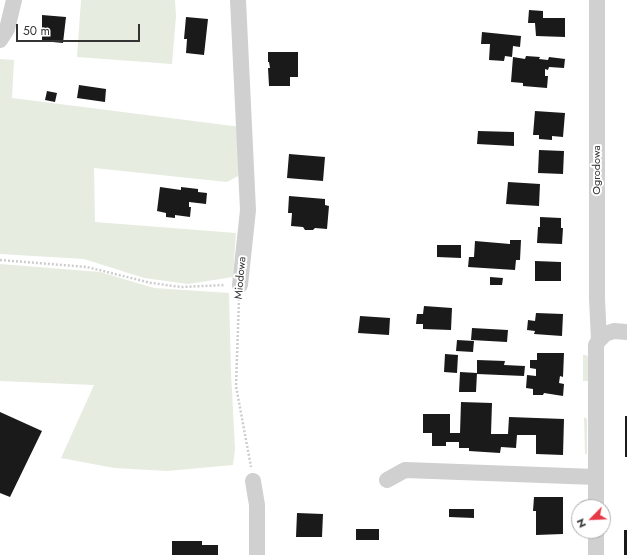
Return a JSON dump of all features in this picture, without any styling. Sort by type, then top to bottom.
[{"type":"street","points":[[0,40],[8,29],[14,0]]},
{"type":"street","name":"Miodowa","points":[[238,0],[248,210],[240,285]]},
{"type":"street","name":"Ogrodowa","points":[[596,499],[597,0]]},
{"type":"street","points":[[597,342],[605,334],[627,332]]},
{"type":"street","points":[[387,480],[405,470],[596,477]]},
{"type":"street","points":[[253,481],[257,505],[257,555]]},
{"type":"street","points":[[596,539],[596,555]]},
{"type":"path","points":[[0,260],[87,267],[151,283],[182,287],[240,285]]},
{"type":"path","name":"Miodowa","points":[[240,285],[236,386],[253,481]]},
{"type":"shaded area","points":[[81,0],[175,0],[176,16],[172,64],[77,57]]},
{"type":"shaded area","points":[[0,59],[14,60],[12,98],[241,127],[242,161],[238,176],[227,182],[94,168],[95,222],[236,233],[233,277],[188,284],[144,278],[84,259],[0,254]]},
{"type":"shaded area","points":[[0,264],[100,272],[154,288],[229,293],[235,449],[233,465],[167,471],[114,468],[61,458],[94,385],[0,381]]},
{"type":"shaded area","points":[[583,355],[588,357],[588,381],[583,381]]},
{"type":"shaded area","points":[[584,417],[587,419],[587,453],[585,455]]},
{"type":"building","points":[[529,10],[543,11],[543,18],[565,18],[565,37],[536,36],[535,23],[528,23]]},
{"type":"building","points":[[42,15],[66,17],[63,43],[42,41]]},
{"type":"building","points":[[186,17],[208,19],[204,55],[186,53],[187,39],[184,39]]},
{"type":"building","points":[[482,32],[521,36],[520,47],[513,46],[512,57],[505,56],[504,61],[489,60],[490,44],[481,44]]},
{"type":"building","points":[[268,52],[298,52],[298,77],[290,77],[290,86],[269,86],[268,68],[270,68],[268,62]]},
{"type":"building","points":[[526,56],[540,57],[539,59],[548,60],[549,57],[565,59],[564,68],[549,67],[548,70],[545,69],[545,76],[548,76],[547,88],[523,86],[523,83],[511,82],[513,57],[525,59]]},
{"type":"building","points":[[79,85],[106,89],[105,102],[77,98]]},
{"type":"building","points":[[47,91],[57,93],[55,102],[45,100]]},
{"type":"building","points":[[535,111],[565,113],[563,137],[552,136],[552,140],[539,139],[539,135],[533,135]]},
{"type":"building","points":[[478,131],[514,132],[514,146],[477,144]]},
{"type":"building","points":[[539,150],[564,151],[563,174],[538,173]]},
{"type":"building","points":[[289,154],[325,157],[323,181],[287,178]]},
{"type":"building","points":[[508,182],[540,184],[539,206],[506,204]]},
{"type":"building","points":[[160,187],[181,190],[181,187],[198,189],[198,192],[207,193],[206,204],[189,202],[189,207],[191,207],[190,217],[175,215],[175,218],[166,217],[166,213],[157,211]]},
{"type":"building","points":[[289,196],[325,199],[325,205],[329,206],[327,229],[315,228],[313,230],[305,230],[303,227],[291,226],[292,213],[288,213]]},
{"type":"building","points":[[540,217],[561,218],[561,228],[563,228],[562,244],[537,243]]},
{"type":"building","points":[[510,240],[521,240],[520,260],[516,260],[515,270],[468,267],[469,257],[474,257],[475,241],[510,244]]},
{"type":"building","points":[[437,245],[461,245],[461,258],[437,257]]},
{"type":"building","points":[[535,261],[561,262],[561,281],[535,281]]},
{"type":"building","points":[[490,277],[503,278],[502,285],[490,285]]},
{"type":"building","points":[[424,306],[452,308],[451,330],[423,329],[423,324],[416,324],[417,314],[423,314]]},
{"type":"building","points":[[536,313],[563,314],[562,336],[534,334],[535,331],[527,330],[528,320],[535,321]]},
{"type":"building","points":[[360,316],[390,318],[389,335],[358,333]]},
{"type":"building","points":[[472,328],[508,330],[507,342],[471,340]]},
{"type":"building","points":[[457,340],[474,341],[473,352],[456,351]]},
{"type":"building","points":[[537,353],[564,353],[563,377],[560,376],[559,383],[564,384],[563,396],[544,393],[543,395],[533,395],[533,389],[526,388],[527,375],[536,376],[536,369],[530,368],[530,360],[537,360]]},
{"type":"building","points":[[445,354],[458,355],[457,373],[444,372]]},
{"type":"building","points":[[477,360],[505,361],[504,365],[525,366],[524,376],[477,374]]},
{"type":"building","points":[[460,372],[477,373],[476,392],[459,392]]},
{"type":"building","points":[[461,402],[492,403],[491,434],[508,434],[509,417],[564,419],[563,455],[536,454],[536,435],[517,435],[516,448],[501,447],[500,453],[469,451],[469,448],[459,448],[459,442],[446,442],[446,446],[432,446],[432,433],[423,433],[423,414],[450,414],[450,433],[460,433]]},
{"type":"building","points":[[0,412],[42,431],[10,497],[0,493]]},
{"type":"building","points":[[625,416],[627,416],[627,457],[625,457]]},
{"type":"building","points":[[534,497],[563,497],[563,534],[536,535],[536,511],[533,511]]},
{"type":"building","points":[[449,509],[474,509],[474,518],[449,517]]},
{"type":"building","points":[[297,513],[323,514],[322,537],[296,537]]},
{"type":"building","points":[[356,529],[379,529],[379,540],[356,540]]},
{"type":"building","points":[[624,530],[627,530],[627,555],[624,555]]},
{"type":"building","points":[[172,541],[202,541],[202,545],[218,545],[218,555],[172,555]]}]
